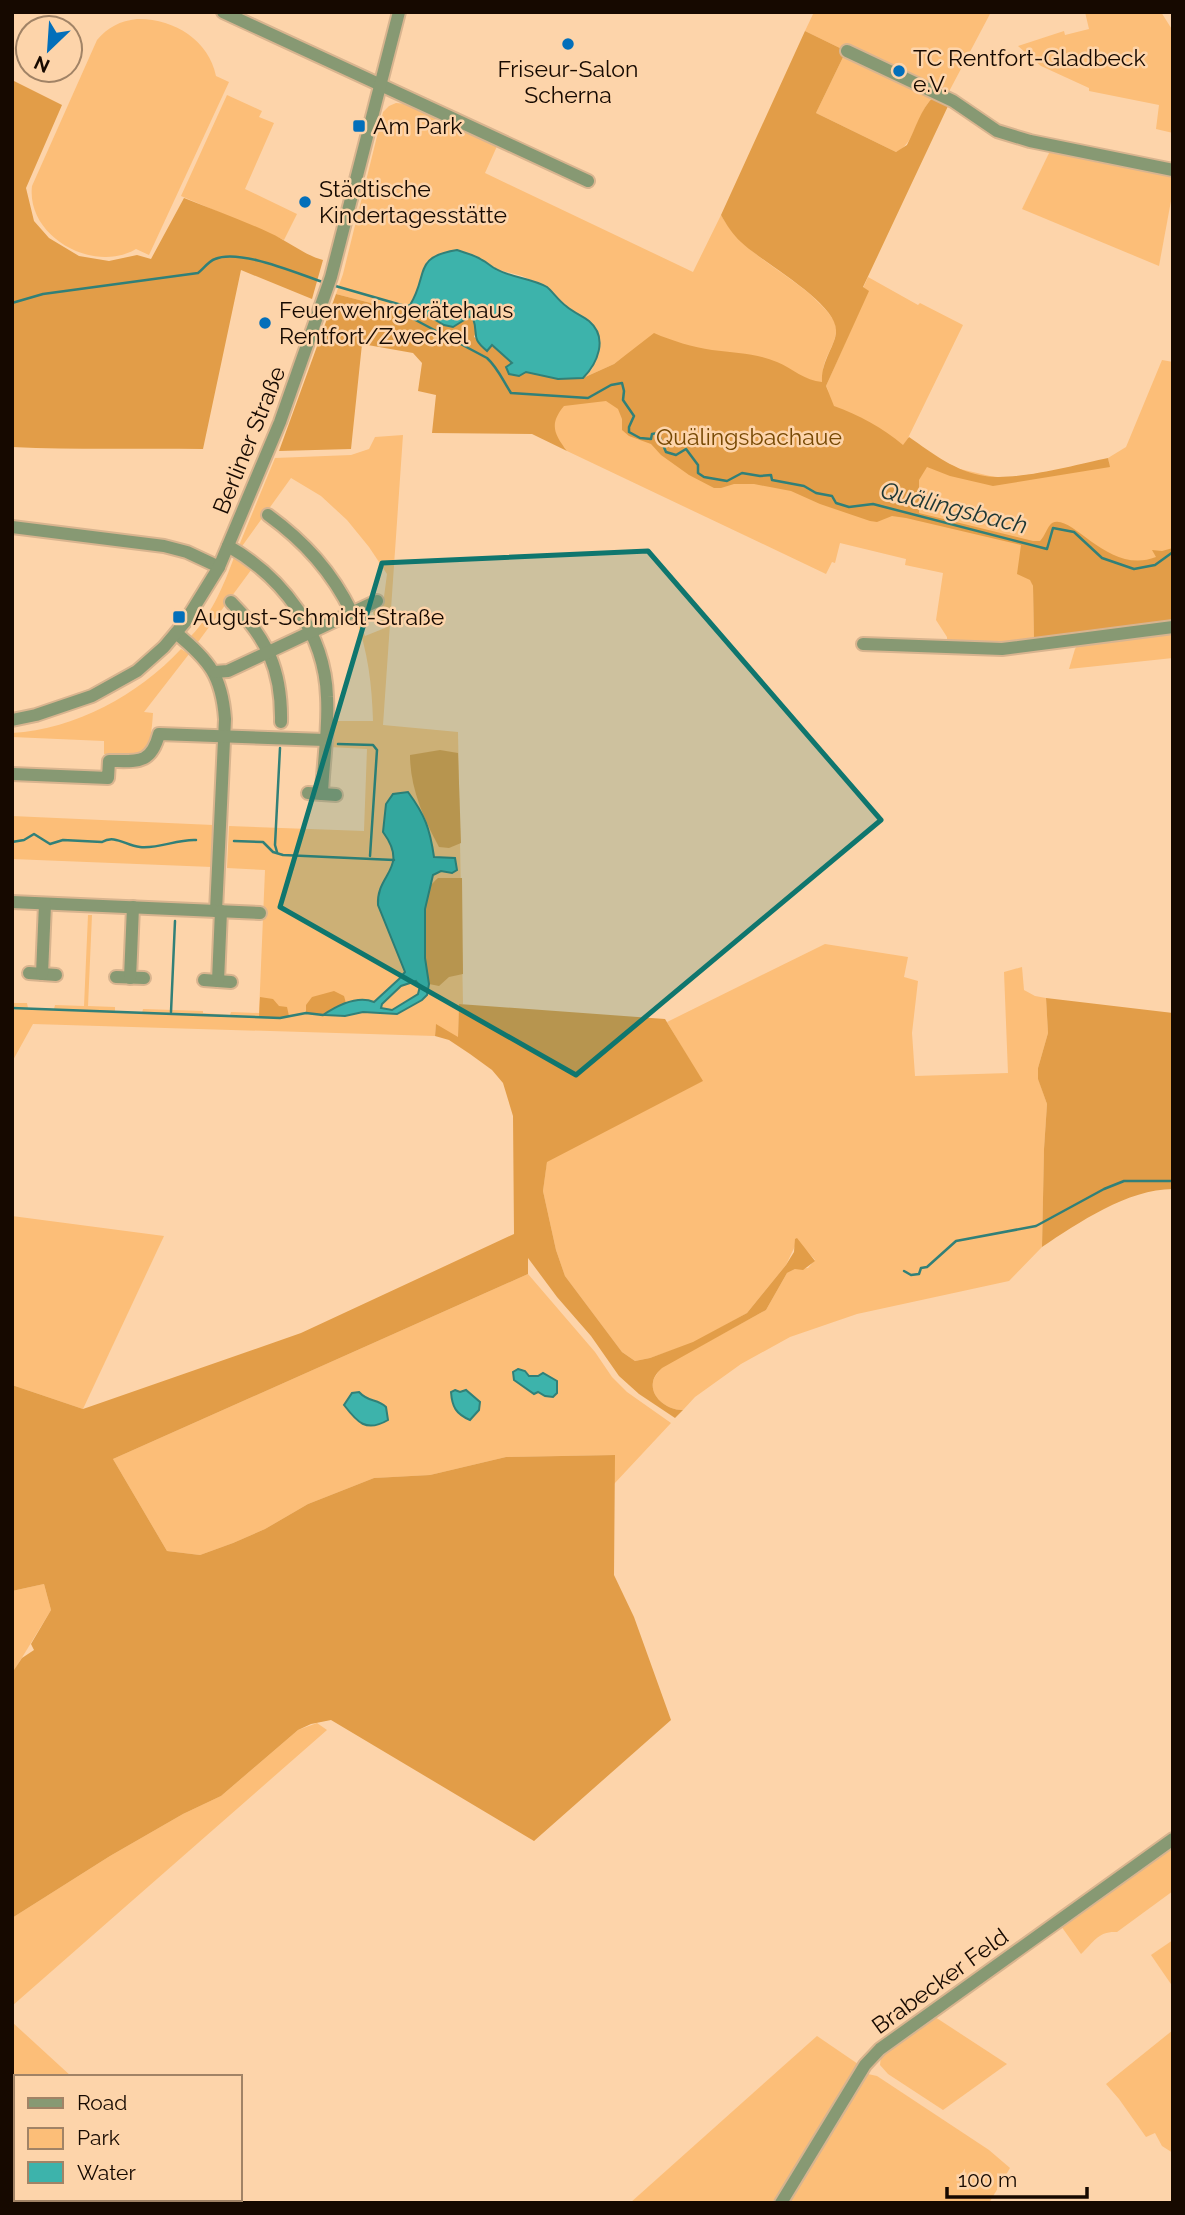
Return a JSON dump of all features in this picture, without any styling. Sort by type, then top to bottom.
[{"type":"street","points":[[223,12],[588,181]]},
{"type":"street","name":"Berliner Straße","points":[[12,720],[92,696],[137,671],[176,633],[197,605],[219,567],[280,422],[331,277],[399,12]]},
{"type":"street","points":[[847,51],[953,101],[997,131],[1030,141],[1173,170]]},
{"type":"street","points":[[268,515],[310,550],[342,593],[352,613]]},
{"type":"street","points":[[12,527],[164,546],[187,552],[219,567]]},
{"type":"street","points":[[228,547],[251,560],[276,582],[292,601],[310,631],[321,661],[326,687],[325,740],[315,793],[336,794]]},
{"type":"street","points":[[215,672],[224,673],[377,601]]},
{"type":"street","points":[[231,603],[253,626],[269,652],[280,684],[281,722]]},
{"type":"street","points":[[863,644],[1002,649],[1173,626]]},
{"type":"street","points":[[176,633],[201,654],[215,672],[224,701],[218,981]]},
{"type":"street","points":[[12,774],[108,778],[109,761],[144,760],[153,751],[159,734],[325,740]]},
{"type":"street","points":[[12,902],[260,913]]},
{"type":"street","points":[[42,974],[45,904]]},
{"type":"street","points":[[116,977],[137,978],[134,907]]},
{"type":"street","points":[[29,973],[56,975]]},
{"type":"street","points":[[204,980],[231,982]]},
{"type":"street","name":"Brabecker Feld","points":[[781,2203],[865,2065],[880,2049],[1173,1839]]},
{"type":"highlighted area","points":[[648,551],[881,820],[576,1075],[280,907],[382,563]]},
{"type":"green space","name":"TC Rentfort-Gladbeck e.V.","points":[[814,12],[991,12],[944,101],[934,96],[908,143],[896,152],[816,113],[846,51],[805,31]]},
{"type":"green space","points":[[1085,12],[1161,12],[1173,31],[1173,133],[1156,129],[1159,105],[1089,91],[1089,88],[1041,66],[1018,46],[1064,31],[1065,35],[1089,29]]},
{"type":"green space","points":[[150,20],[176,27],[206,52],[216,76],[229,82],[149,255],[136,249],[119,256],[101,257],[83,254],[51,235],[40,221],[33,204],[32,186],[77,84],[84,84],[84,69],[97,40],[115,25],[125,21]]},
{"type":"green space","name":"Quälingsbachaue","points":[[805,31],[846,51],[816,113],[896,152],[907,145],[922,113],[934,96],[949,104],[863,287],[869,291],[826,386],[834,406],[870,422],[903,445],[909,437],[954,466],[974,474],[1013,476],[1108,458],[1110,467],[993,486],[950,476],[927,467],[919,480],[919,513],[1033,541],[1040,541],[1052,523],[1060,522],[1107,552],[1139,561],[1156,557],[1152,550],[1173,548],[1173,623],[1034,641],[1033,586],[1030,580],[1017,574],[1021,545],[906,518],[892,516],[877,522],[870,521],[791,491],[754,484],[714,488],[689,475],[661,455],[651,444],[629,436],[622,430],[618,409],[606,401],[564,406],[559,412],[555,424],[556,434],[567,451],[532,434],[432,433],[436,395],[418,391],[422,363],[413,353],[362,344],[351,449],[279,451],[336,294],[394,309],[411,309],[453,327],[469,317],[473,318],[477,329],[474,337],[496,348],[526,372],[558,379],[583,378],[614,364],[654,333],[697,347],[769,359],[822,382],[824,367],[836,335],[833,319],[811,295],[741,242],[721,215]]},
{"type":"green space","points":[[12,80],[14,84],[20,84],[62,105],[26,188],[34,221],[49,238],[79,256],[109,261],[137,255],[151,259],[184,198],[277,236],[323,260],[312,299],[241,270],[203,449],[12,447]]},
{"type":"green space","points":[[227,95],[262,111],[259,117],[274,123],[245,189],[297,214],[284,240],[181,196]]},
{"type":"green space","name":"Quälingsbachaue","points":[[396,103],[407,104],[498,144],[485,173],[693,272],[721,215],[740,240],[813,297],[834,321],[835,338],[823,372],[826,386],[868,291],[863,288],[868,277],[918,305],[920,303],[963,325],[908,438],[929,455],[960,469],[1005,478],[1109,463],[1108,458],[1126,447],[1162,360],[1173,362],[1173,620],[1047,582],[1031,581],[1034,641],[947,646],[947,637],[936,620],[943,573],[905,565],[906,559],[840,543],[835,563],[832,562],[826,574],[567,451],[534,432],[536,396],[590,398],[622,358],[583,378],[592,369],[600,349],[588,320],[578,316],[555,298],[549,288],[522,276],[495,269],[481,259],[457,250],[427,261],[410,305],[394,309],[336,294],[383,112]]},
{"type":"green space","points":[[1050,151],[1110,161],[1173,177],[1159,266],[1022,209]]},
{"type":"green space","points":[[403,435],[383,725],[458,732],[463,1004],[459,1005],[458,1038],[436,1025],[435,1036],[33,1024],[12,1062],[12,1003],[27,1003],[28,1008],[84,1006],[88,915],[92,915],[88,1006],[115,1007],[115,1012],[142,1013],[143,1009],[203,1011],[230,1015],[231,1012],[259,1013],[265,870],[227,868],[229,826],[364,831],[367,749],[329,747],[330,721],[373,721],[368,668],[355,617],[359,615],[366,619],[360,624],[365,636],[385,628],[380,616],[375,617],[373,613],[384,597],[387,574],[347,520],[321,496],[291,478],[240,549],[238,548],[275,458],[351,455],[369,449],[375,437]]},
{"type":"green space","points":[[236,552],[254,566],[198,642],[191,636],[212,608]]},
{"type":"green space","points":[[1173,630],[1173,658],[1069,669],[1080,642]]},
{"type":"green space","points":[[181,649],[189,654],[144,712],[153,713],[150,738],[143,751],[129,755],[104,754],[104,741],[12,737],[12,733],[59,725],[104,707],[145,681]]},
{"type":"green space","points":[[440,750],[458,753],[461,843],[449,848],[439,847],[428,825],[418,802],[411,767],[410,755]]},
{"type":"green space","points":[[12,816],[213,825],[212,867],[12,859]]},
{"type":"green space","points":[[438,878],[462,878],[463,974],[449,977],[439,986],[429,984],[424,935],[427,896]]},
{"type":"green space","points":[[825,944],[908,957],[904,977],[918,981],[912,1033],[915,1076],[1008,1073],[1004,972],[1022,967],[1024,990],[1046,998],[1048,1033],[1038,1068],[1038,1078],[1047,1104],[1042,1247],[1009,1281],[857,1314],[790,1337],[741,1364],[695,1397],[683,1410],[678,1410],[662,1402],[654,1393],[654,1378],[662,1367],[766,1310],[787,1273],[808,1268],[815,1260],[796,1244],[786,1265],[747,1313],[693,1343],[635,1361],[622,1352],[565,1276],[556,1250],[543,1191],[547,1161],[702,1081],[667,1022]]},
{"type":"green space","points":[[334,991],[344,996],[346,1003],[323,1015],[306,1013],[306,1005],[312,997]]},
{"type":"green space","points":[[260,997],[273,999],[279,1006],[287,1007],[289,1016],[259,1017]]},
{"type":"green space","points":[[1046,998],[1173,1013],[1173,1189],[1121,1201],[1087,1218],[1042,1247],[1047,1104],[1038,1079],[1038,1068],[1048,1033]]},
{"type":"green space","points":[[459,1004],[665,1019],[703,1081],[547,1162],[543,1191],[556,1250],[565,1276],[622,1352],[635,1361],[650,1358],[693,1342],[747,1313],[786,1265],[794,1252],[797,1238],[815,1261],[803,1270],[795,1269],[787,1273],[766,1310],[659,1371],[653,1382],[654,1393],[667,1406],[683,1410],[675,1418],[639,1394],[619,1376],[591,1336],[528,1258],[528,1274],[113,1459],[167,1551],[200,1555],[265,1529],[308,1504],[374,1478],[430,1475],[506,1457],[615,1455],[614,1575],[634,1617],[671,1720],[534,1841],[331,1720],[311,1724],[298,1730],[221,1796],[183,1814],[110,1856],[12,1918],[12,1673],[22,1658],[34,1650],[31,1644],[51,1610],[44,1584],[12,1591],[12,1385],[83,1409],[301,1333],[514,1234],[513,1116],[503,1083],[492,1070],[470,1054],[449,1040],[435,1036],[436,1024],[458,1037]]},
{"type":"green space","points":[[12,1216],[164,1236],[83,1409],[12,1385]]},
{"type":"green space","points":[[528,1274],[595,1352],[612,1377],[627,1392],[671,1423],[614,1484],[614,1455],[506,1457],[430,1475],[374,1478],[308,1504],[265,1529],[200,1555],[167,1551],[113,1459]],"holes":[[[525,1371],[529,1376],[557,1382],[557,1393],[534,1393],[514,1380]]]},
{"type":"green space","points":[[44,1584],[51,1610],[12,1674],[12,1591]]},
{"type":"green space","points":[[317,1723],[327,1730],[12,2006],[12,1918],[110,1856],[183,1814],[221,1796],[298,1730]]},
{"type":"green space","points":[[1173,1846],[1173,1891],[1117,1932],[1101,1935],[1081,1954],[1061,1926]]},
{"type":"green space","points":[[1173,1940],[1173,1987],[1151,1955]]},
{"type":"green space","points":[[935,2017],[1007,2064],[943,2110],[888,2074],[880,2065],[881,2056]]},
{"type":"green space","points":[[12,2022],[70,2075],[14,2075],[14,2122]]},
{"type":"green space","points":[[1173,2030],[1173,2153],[1162,2146],[1155,2133],[1146,2137],[1106,2084]]},
{"type":"green space","points":[[817,2036],[858,2064],[857,2070],[772,2203],[630,2203]]},
{"type":"green space","points":[[864,2076],[877,2076],[989,2150],[1010,2168],[989,2203],[784,2203]]},
{"type":"water","points":[[457,250],[502,272],[547,287],[563,304],[589,321],[595,328],[600,343],[593,366],[583,378],[558,379],[526,372],[519,376],[509,374],[506,367],[512,363],[492,345],[487,351],[478,342],[473,318],[469,317],[453,327],[444,325],[415,308],[402,307],[410,305],[427,263],[433,257]]},
{"type":"water","points":[[408,792],[414,800],[426,823],[434,857],[455,858],[457,870],[452,873],[441,871],[433,875],[425,909],[425,958],[429,984],[427,995],[397,1014],[363,1012],[345,1016],[323,1015],[354,1000],[374,1002],[405,972],[378,905],[382,885],[393,863],[390,844],[383,832],[386,804],[393,794]],"holes":[[[416,981],[420,986],[418,994],[392,1010],[381,1008],[401,986]]]},
{"type":"water","points":[[518,1369],[529,1376],[543,1373],[557,1381],[557,1393],[553,1397],[538,1392],[534,1394],[514,1380],[513,1372]]},
{"type":"water","points":[[466,1390],[480,1402],[479,1410],[470,1420],[458,1412],[452,1402],[451,1392]]},
{"type":"water","points":[[359,1392],[386,1407],[388,1420],[374,1426],[358,1421],[344,1405],[352,1393]]},
{"type":"waterway","points":[[12,303],[43,294],[198,273],[213,260],[226,257],[254,260],[326,283]]},
{"type":"waterway","name":"Quälingsbach","points":[[332,285],[405,306],[408,316],[487,358],[511,393],[588,398],[611,385],[622,383],[623,400],[634,416],[629,432],[640,438],[651,439],[652,434],[658,433],[666,452],[676,455],[686,449],[698,465],[698,473],[704,477],[727,481],[742,473],[771,475],[772,480],[804,486],[816,493],[832,496],[836,503],[849,507],[873,504],[1047,549],[1053,528],[1074,532],[1102,558],[1134,569],[1155,565],[1173,552]]},
{"type":"waterway","points":[[338,744],[373,745],[377,750],[370,856]]},
{"type":"waterway","points":[[277,852],[275,845],[280,748]]},
{"type":"waterway","points":[[12,842],[24,840],[34,834],[50,844],[63,840],[102,842],[111,839],[147,847],[196,840]]},
{"type":"waterway","points":[[234,841],[263,842],[273,852],[283,855],[394,860]]},
{"type":"waterway","points":[[171,1012],[175,921]]},
{"type":"waterway","points":[[12,1008],[280,1018],[306,1013],[323,1015]]},
{"type":"waterway","points":[[904,1271],[911,1275],[919,1274],[921,1268],[927,1267],[956,1241],[1036,1226],[1124,1181],[1173,1181]]},
{"type":"place","name":"Friseur-Salon Scherna","points":[[568,44]]},
{"type":"place","name":"TC Rentfort-Gladbeck e.V.","points":[[899,71]]},
{"type":"place","name":"Am Park","points":[[359,126]]},
{"type":"place","name":"Städtische Kindertagesstätte","points":[[305,202]]},
{"type":"place","name":"Feuerwehrgerätehaus Rentfort/Zweckel","points":[[265,323]]},
{"type":"place","name":"August-Schmidt-Straße","points":[[179,617]]}]
